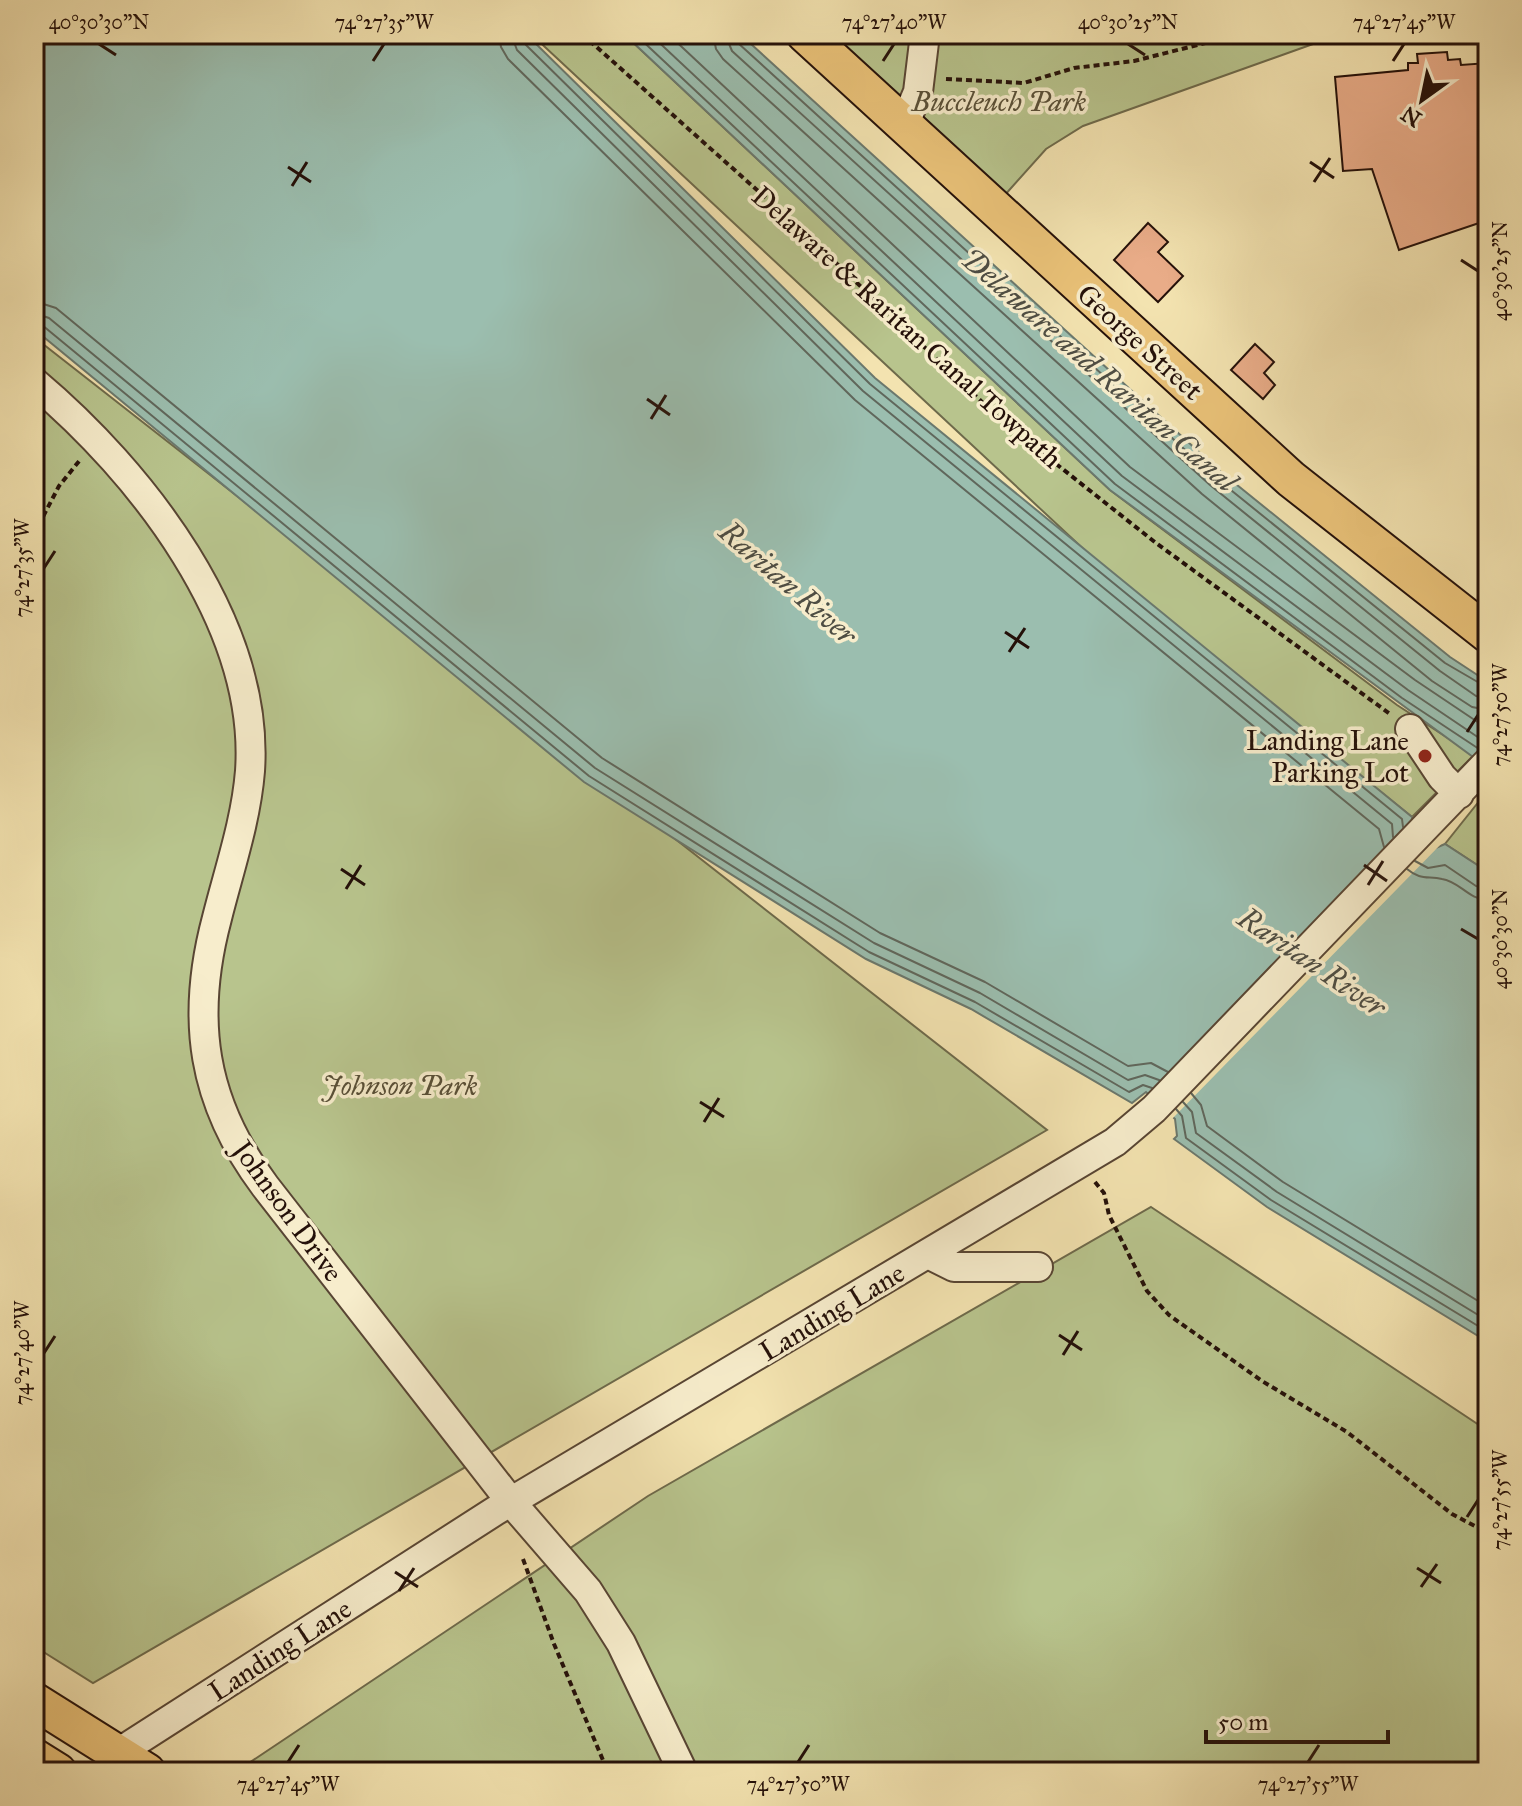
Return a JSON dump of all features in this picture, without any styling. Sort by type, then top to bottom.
[{"type":"main road","name":"George Street","points":[[805,34],[1291,479],[1488,634]]},
{"type":"main road","points":[[34,1701],[124,1766]]},
{"type":"main road","points":[[34,1757],[58,1772]]},
{"type":"street","points":[[904,125],[918,92],[925,34]]},
{"type":"street","name":"Johnson Drive","points":[[34,382],[98,441],[163,523],[202,586],[239,673],[247,708],[250,772],[237,844],[208,952],[201,1014],[209,1076],[226,1123],[245,1159],[511,1502],[588,1591],[621,1643],[683,1772]]},
{"type":"street","points":[[1410,729],[1442,777],[1462,790]]},
{"type":"street","name":"Landing Lane","points":[[124,1766],[511,1502],[1081,1165],[1154,1109],[1488,762]]},
{"type":"street","points":[[930,1255],[954,1267],[1038,1267]]},
{"type":"path","name":"Delaware & Raritan Canal Towpath","points":[[582,34],[794,223],[1002,421],[1156,543],[1410,729]]},
{"type":"path","points":[[944,79],[1024,83],[1074,68],[1134,61],[1241,34]]},
{"type":"path","points":[[34,534],[59,486],[84,455]]},
{"type":"path","points":[[1095,1182],[1104,1193],[1109,1215],[1147,1291],[1169,1315],[1262,1381],[1347,1432],[1452,1514],[1488,1533]]},
{"type":"path","points":[[521,1551],[554,1644],[608,1772]]},
{"type":"green space","points":[[531,34],[624,34],[1110,490],[1397,705],[1474,755],[1412,817],[1121,584]]},
{"type":"green space","name":"Buccleuch Park","points":[[828,34],[1341,34],[1083,126],[1046,149],[1004,196]]},
{"type":"green space","name":"Johnson Park","points":[[34,337],[1047,1130],[93,1683],[34,1646]]},
{"type":"green space","points":[[1488,790],[1488,872],[1445,844]]},
{"type":"green space","points":[[1151,1207],[1488,1431],[1488,1772],[237,1771],[648,1496]]},
{"type":"water","name":"Raritan River","points":[[34,34],[526,34],[875,378],[1412,817],[1411,834],[1431,850],[1445,844],[1488,872],[1488,1342],[1267,1207],[1174,1139],[1177,1136],[1175,1119],[1146,1092],[1132,1103],[971,1009],[866,959],[584,782],[34,329]]},
{"type":"water","name":"Delaware and Raritan Canal","points":[[624,34],[740,34],[1221,472],[1450,657],[1488,682],[1488,768],[1110,490]]},
{"type":"pier","points":[[1416,820],[1415,832],[1432,846],[1445,840],[1171,1120],[1145,1098]]},
{"type":"building","points":[[1447,52],[1448,60],[1460,59],[1461,65],[1488,63],[1488,220],[1399,250],[1372,169],[1343,171],[1335,77],[1408,70],[1408,63],[1418,63],[1417,54]]},
{"type":"building","points":[[1148,223],[1168,242],[1158,252],[1183,276],[1158,302],[1114,260]]},
{"type":"building","points":[[1255,344],[1274,362],[1264,373],[1275,385],[1263,399],[1231,370]]},
{"type":"place","name":"Landing Lane Parking Lot","points":[[1425,756]]}]
